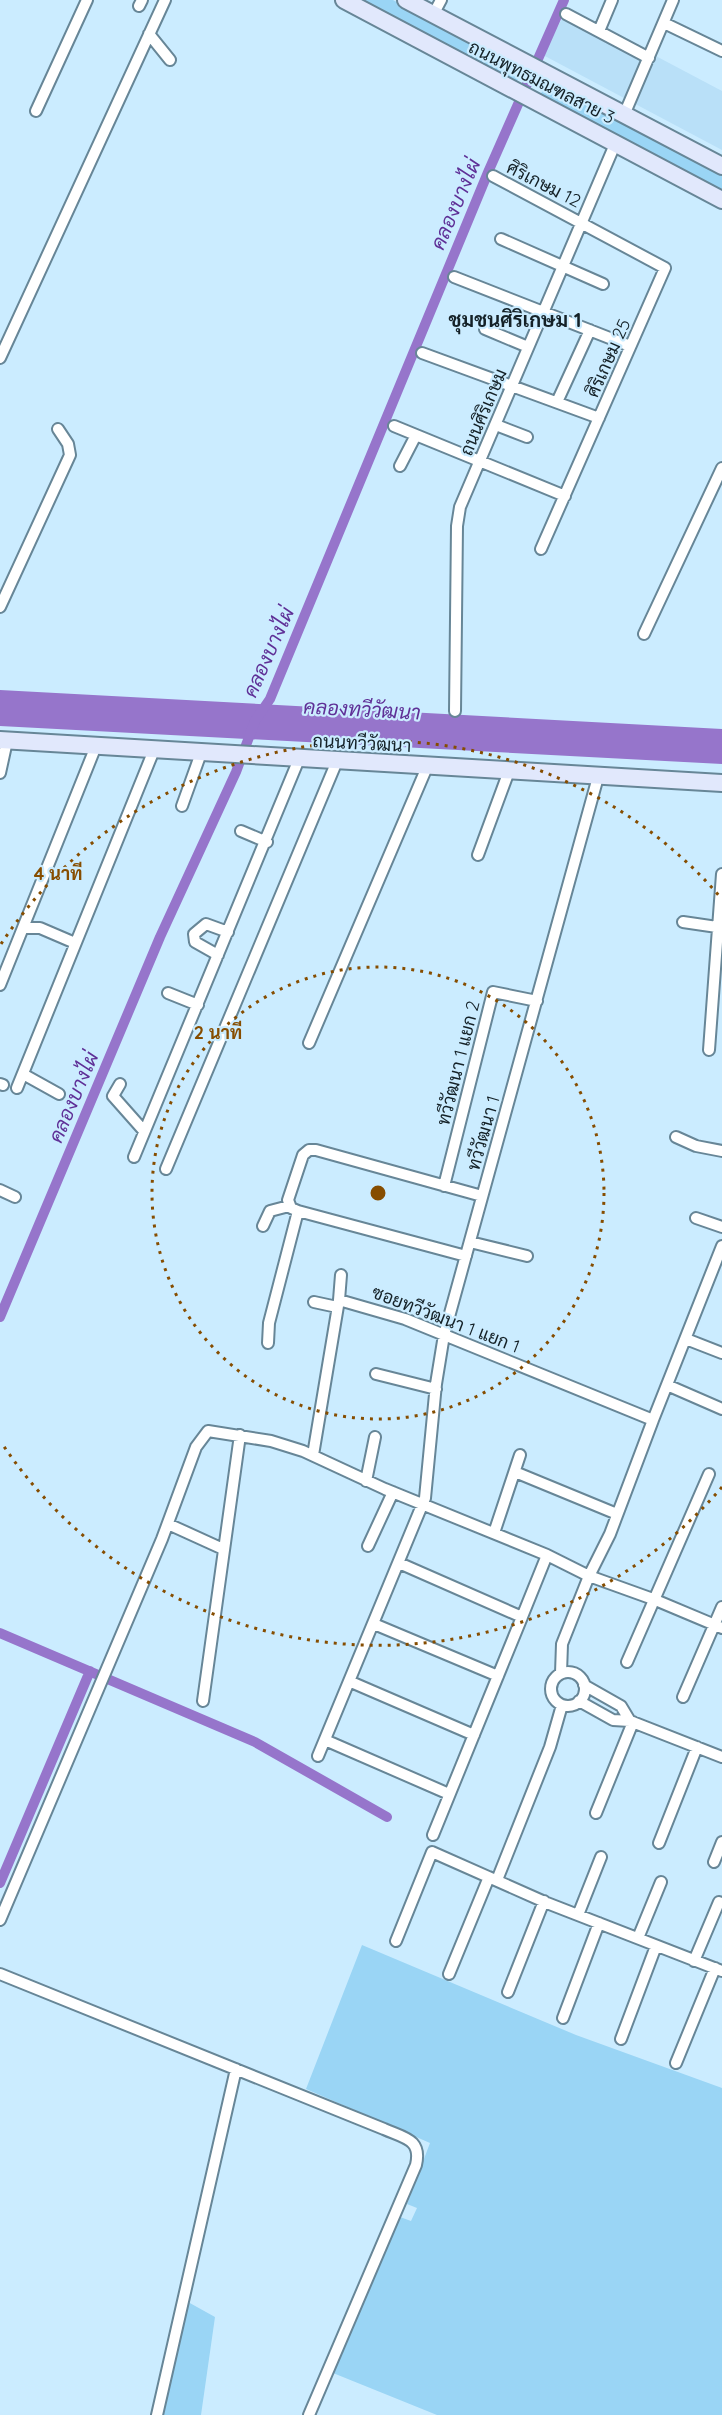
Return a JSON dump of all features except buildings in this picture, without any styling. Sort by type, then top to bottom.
[{"type":"main road","name":"ถนนพุทธมณฑลสาย 3","points":[[344,0],[722,200]]},
{"type":"main road","name":"ถนนพุทธมณฑลสาย 3","points":[[406,0],[437,7],[498,50],[722,166]]},
{"type":"main road","name":"ถนนทวีวัฒนา","points":[[4,741],[722,783]]},
{"type":"street","points":[[36,111],[87,0]]},
{"type":"street","points":[[0,358],[165,0]]},
{"type":"street","points":[[599,32],[612,0]]},
{"type":"street","points":[[624,115],[673,0]]},
{"type":"street","points":[[566,14],[649,58]]},
{"type":"street","points":[[664,23],[722,51]]},
{"type":"street","points":[[149,34],[170,60]]},
{"type":"street","name":"ถนนศิริเกษม","points":[[455,711],[458,517],[580,221],[610,139]]},
{"type":"street","name":"ศิริเกษม 12","points":[[492,176],[580,221]]},
{"type":"street","name":"ศิริเกษม 25","points":[[541,549],[663,275],[664,268],[580,221]]},
{"type":"street","points":[[501,239],[603,284]]},
{"type":"street","points":[[454,277],[630,346]]},
{"type":"street","points":[[484,329],[528,347]]},
{"type":"street","points":[[557,402],[590,330]]},
{"type":"street","points":[[422,353],[599,418]]},
{"type":"street","points":[[496,425],[527,437]]},
{"type":"street","points":[[394,426],[565,496]]},
{"type":"street","points":[[0,607],[70,455],[68,444],[58,429]]},
{"type":"street","points":[[400,466],[416,435]]},
{"type":"street","points":[[644,634],[722,468]]},
{"type":"street","points":[[0,773],[4,741]]},
{"type":"street","points":[[0,986],[96,746]]},
{"type":"street","points":[[17,1088],[154,750]]},
{"type":"street","points":[[182,806],[201,753]]},
{"type":"street","points":[[134,1157],[267,842],[299,759]]},
{"type":"street","points":[[166,1169],[337,761]]},
{"type":"street","points":[[309,1043],[427,766]]},
{"type":"street","points":[[478,855],[509,771]]},
{"type":"street","name":"ทวีวัฒนา 1","points":[[318,1755],[418,1520],[428,1478],[436,1389],[444,1335],[598,777]]},
{"type":"street","points":[[241,831],[267,842]]},
{"type":"street","points":[[709,1050],[722,874]]},
{"type":"street","points":[[683,922],[717,927]]},
{"type":"street","points":[[218,956],[195,942],[194,934],[206,924],[228,932]]},
{"type":"street","points":[[25,928],[40,928],[75,943]]},
{"type":"street","name":"ทวีวัฒนา 1 แยก 2","points":[[444,1186],[493,992],[537,1001]]},
{"type":"street","points":[[168,993],[198,1005]]},
{"type":"street","points":[[23,1074],[59,1094]]},
{"type":"street","points":[[120,1084],[113,1096],[144,1131]]},
{"type":"street","points":[[676,1137],[696,1146],[722,1151]]},
{"type":"street","points":[[268,1342],[269,1323],[293,1208],[288,1200],[299,1165],[309,1150],[482,1196]]},
{"type":"street","points":[[0,1190],[15,1197]]},
{"type":"street","points":[[263,1226],[270,1211],[293,1208],[466,1256]]},
{"type":"street","points":[[696,1218],[722,1227]]},
{"type":"street","points":[[470,1242],[527,1256]]},
{"type":"street","points":[[561,1673],[562,1644],[588,1576],[617,1514],[722,1246]]},
{"type":"street","points":[[313,1455],[341,1275]]},
{"type":"street","name":"ซอยทวีวัฒนา 1 แยก 1","points":[[314,1302],[377,1309],[653,1420]]},
{"type":"street","points":[[686,1339],[722,1353]]},
{"type":"street","points":[[376,1374],[436,1389]]},
{"type":"street","points":[[667,1385],[722,1409]]},
{"type":"street","points":[[0,1920],[168,1524],[201,1438],[208,1431],[271,1441],[313,1455],[366,1481],[547,1555],[588,1576],[653,1599],[718,1626]]},
{"type":"street","points":[[203,1701],[240,1435]]},
{"type":"street","points":[[366,1481],[375,1437]]},
{"type":"street","points":[[494,1533],[519,1455]]},
{"type":"street","points":[[515,1472],[617,1514]]},
{"type":"street","points":[[627,1662],[709,1474]]},
{"type":"street","points":[[368,1546],[393,1492]]},
{"type":"street","points":[[168,1524],[223,1549]]},
{"type":"street","points":[[433,1835],[547,1555]]},
{"type":"street","points":[[399,1563],[522,1617]]},
{"type":"street","points":[[683,1697],[718,1626],[722,1607]]},
{"type":"street","points":[[374,1624],[498,1676]]},
{"type":"street","points":[[585,1685],[584,1695],[570,1706],[562,1705],[554,1700],[550,1689],[554,1678],[561,1673],[574,1672],[585,1685],[621,1706],[631,1722]]},
{"type":"street","points":[[351,1682],[474,1735]]},
{"type":"street","points":[[579,1701],[613,1720],[631,1722],[722,1757]]},
{"type":"street","points":[[449,1974],[550,1747],[562,1705]]},
{"type":"street","points":[[596,1813],[631,1722]]},
{"type":"street","points":[[325,1740],[449,1794]]},
{"type":"street","points":[[659,1843],[697,1747]]},
{"type":"street","points":[[714,1862],[722,1842]]},
{"type":"street","points":[[396,1941],[432,1852],[544,1901],[718,1970],[676,2063]]},
{"type":"street","points":[[578,1915],[601,1857]]},
{"type":"street","points":[[638,1938],[661,1882]]},
{"type":"street","points":[[508,1992],[544,1901]]},
{"type":"street","points":[[694,1960],[718,1902]]},
{"type":"street","points":[[563,2018],[599,1923]]},
{"type":"street","points":[[621,2039],[656,1946]]},
{"type":"street","points":[[0,1974],[236,2069],[416,2145],[419,2153],[416,2165],[309,2415]]},
{"type":"street","points":[[157,2415],[236,2069]]},
{"type":"shaded area","points":[[355,0],[393,0],[523,70],[514,86]]},
{"type":"shaded area","points":[[567,9],[722,91],[722,150],[543,55]]},
{"type":"shaded area","points":[[546,84],[722,173],[722,192],[539,97]]},
{"type":"shaded area","points":[[0,690],[722,729],[722,764],[0,726]]},
{"type":"shaded area","points":[[362,1945],[576,2035],[722,2088],[722,2415],[437,2415],[333,2373],[400,2217],[411,2221],[417,2208],[407,2204],[430,2143],[306,2089]]},
{"type":"shaded area","points":[[188,2302],[215,2317],[201,2415],[162,2415]]},
{"type":"waterway","name":"คลองบางไผ่","points":[[0,1317],[160,937],[236,772],[255,721],[270,699],[489,170],[564,0]]},
{"type":"waterway","points":[[0,1633],[255,1742],[387,1817]]},
{"type":"waterway","points":[[0,1883],[90,1671]]},
{"type":"district","name":"ชุมชนศิริเกษม 1","points":[[515,319]]},
{"type":"water label","name":"คลองทวีวัฒนา","points":[[362,709]]}]
